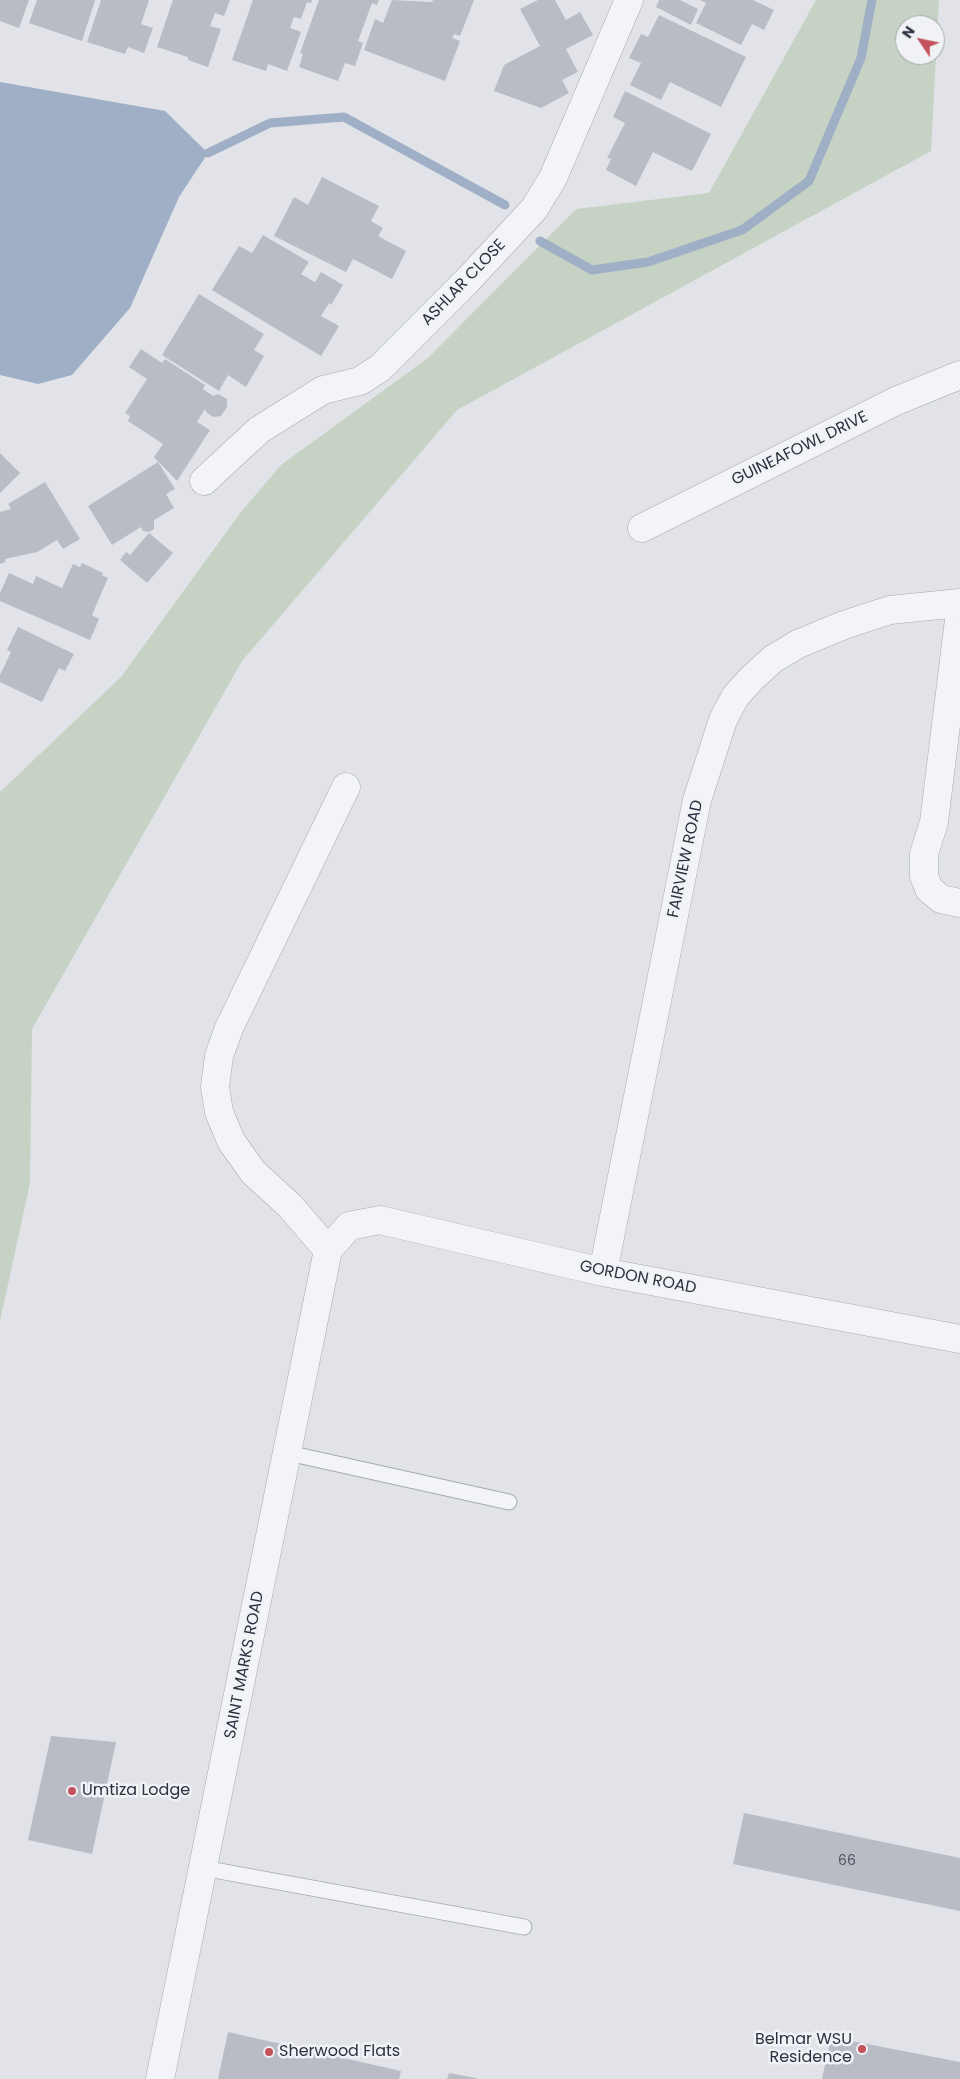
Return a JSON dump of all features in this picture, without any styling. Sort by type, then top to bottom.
[{"type":"street","name":"ASHLAR CLOSE","points":[[204,481],[259,430],[323,390],[360,381],[380,368],[466,282],[534,209],[553,178],[629,0]]},
{"type":"street","name":"GUINEAFOWL DRIVE","points":[[642,528],[896,401],[960,375]]},
{"type":"street","name":"FAIRVIEW ROAD","points":[[603,1272],[697,800],[723,720],[735,697],[773,659],[798,644],[844,625],[890,610],[960,603]]},
{"type":"street","points":[[960,612],[934,822],[924,854],[924,876],[929,889],[941,899],[960,903]]},
{"type":"street","points":[[328,1250],[290,1206],[253,1172],[231,1141],[219,1112],[215,1087],[219,1056],[229,1028],[346,787]]},
{"type":"street","name":"GORDON ROAD","points":[[328,1250],[349,1226],[380,1220],[603,1272],[960,1339]]},
{"type":"street","name":"SAINT MARKS ROAD","points":[[160,2079],[328,1250]]},
{"type":"lane","points":[[288,1453],[509,1502]]},
{"type":"lane","points":[[204,1868],[524,1928]]},
{"type":"green space","points":[[816,0],[939,0],[938,15],[895,15],[895,65],[936,65],[931,151],[457,410],[242,661],[32,1029],[30,1183],[0,1321],[0,792],[121,677],[241,512],[281,465],[428,358],[576,209],[709,193]]},
{"type":"water","points":[[0,82],[165,111],[208,153],[179,197],[130,308],[72,375],[38,384],[0,375]]},
{"type":"building","points":[[0,0],[29,0],[19,28],[0,21]]},
{"type":"building","points":[[37,0],[95,0],[82,41],[29,23]]},
{"type":"building","points":[[101,0],[149,0],[141,24],[153,28],[144,53],[128,47],[125,54],[87,42]]},
{"type":"building","points":[[173,0],[230,0],[224,16],[215,13],[210,26],[221,29],[208,67],[188,60],[188,57],[157,47]]},
{"type":"building","points":[[253,0],[312,0],[311,3],[307,2],[301,19],[294,17],[290,28],[301,32],[287,71],[268,64],[266,71],[232,60]]},
{"type":"building","points":[[319,0],[379,0],[377,5],[372,3],[358,41],[363,43],[355,66],[345,63],[338,81],[299,67],[303,54],[300,53]]},
{"type":"building","points":[[392,0],[432,2],[433,0],[474,0],[460,36],[454,34],[452,38],[460,41],[445,81],[364,50],[375,19],[383,23]]},
{"type":"building","points":[[538,0],[555,0],[566,20],[580,12],[593,35],[566,49],[578,72],[562,80],[569,93],[541,108],[494,91],[504,65],[540,46],[520,9]]},
{"type":"building","points":[[659,0],[680,0],[698,9],[691,25],[656,7]]},
{"type":"building","points":[[700,0],[753,0],[774,10],[764,30],[752,24],[741,45],[696,23],[706,3]]},
{"type":"building","points":[[659,15],[746,57],[721,107],[670,82],[661,100],[630,85],[641,63],[629,58],[641,34],[648,37]]},
{"type":"building","points":[[625,91],[711,134],[692,171],[653,152],[636,186],[606,170],[611,159],[607,158],[625,123],[613,117]]},
{"type":"building","points":[[322,177],[379,206],[371,221],[383,228],[378,236],[406,251],[392,279],[353,259],[346,272],[274,236],[294,197],[308,205]]},
{"type":"building","points":[[263,235],[309,262],[301,274],[315,282],[321,272],[343,285],[331,305],[329,303],[321,316],[339,326],[321,356],[212,290],[239,246],[252,253]]},
{"type":"building","points":[[199,294],[264,334],[254,350],[264,356],[246,387],[228,375],[219,391],[162,355]]},
{"type":"building","points":[[141,349],[162,363],[165,359],[205,385],[203,389],[213,396],[218,394],[227,399],[227,407],[221,416],[213,417],[205,409],[197,422],[210,430],[177,481],[154,457],[163,444],[128,421],[130,416],[125,413],[147,379],[129,367]]},
{"type":"building","points":[[0,453],[20,473],[0,493]]},
{"type":"building","points":[[158,462],[175,489],[166,494],[174,508],[154,520],[154,529],[149,532],[143,531],[141,527],[112,545],[88,506]]},
{"type":"building","points":[[45,482],[80,539],[63,549],[57,540],[37,552],[5,559],[5,562],[0,564],[0,512],[11,509],[8,504]]},
{"type":"building","points":[[149,533],[173,553],[147,583],[120,560],[126,552],[130,555]]},
{"type":"building","points":[[82,563],[103,573],[102,575],[108,578],[92,615],[99,619],[90,640],[0,601],[0,593],[9,573],[33,584],[36,576],[62,588],[73,564],[80,567]]},
{"type":"building","points":[[18,627],[74,654],[65,671],[59,668],[42,702],[0,682],[0,675],[11,652],[7,650]]},
{"type":"building","name":"Umtiza Lodge","points":[[51,1736],[116,1742],[92,1854],[28,1840]]},
{"type":"building","points":[[744,1813],[960,1858],[960,1911],[733,1864]]},
{"type":"building","name":"Sherwood Flats","points":[[228,2032],[401,2071],[399,2079],[218,2079]]},
{"type":"building","name":"Belmar WSU Residence","points":[[831,2037],[960,2062],[960,2079],[822,2079]]},
{"type":"building","points":[[449,2073],[476,2078],[476,2079],[447,2079]]},
{"type":"waterway","points":[[540,241],[592,270],[648,262],[742,230],[809,181],[861,58],[872,0]]},
{"type":"waterway","points":[[208,153],[270,123],[344,117],[505,205]]},
{"type":"place","name":"Umtiza Lodge","points":[[72,1791]]},
{"type":"place","name":"Belmar WSU Residence","points":[[862,2049]]},
{"type":"place","name":"Sherwood Flats","points":[[269,2052]]}]
